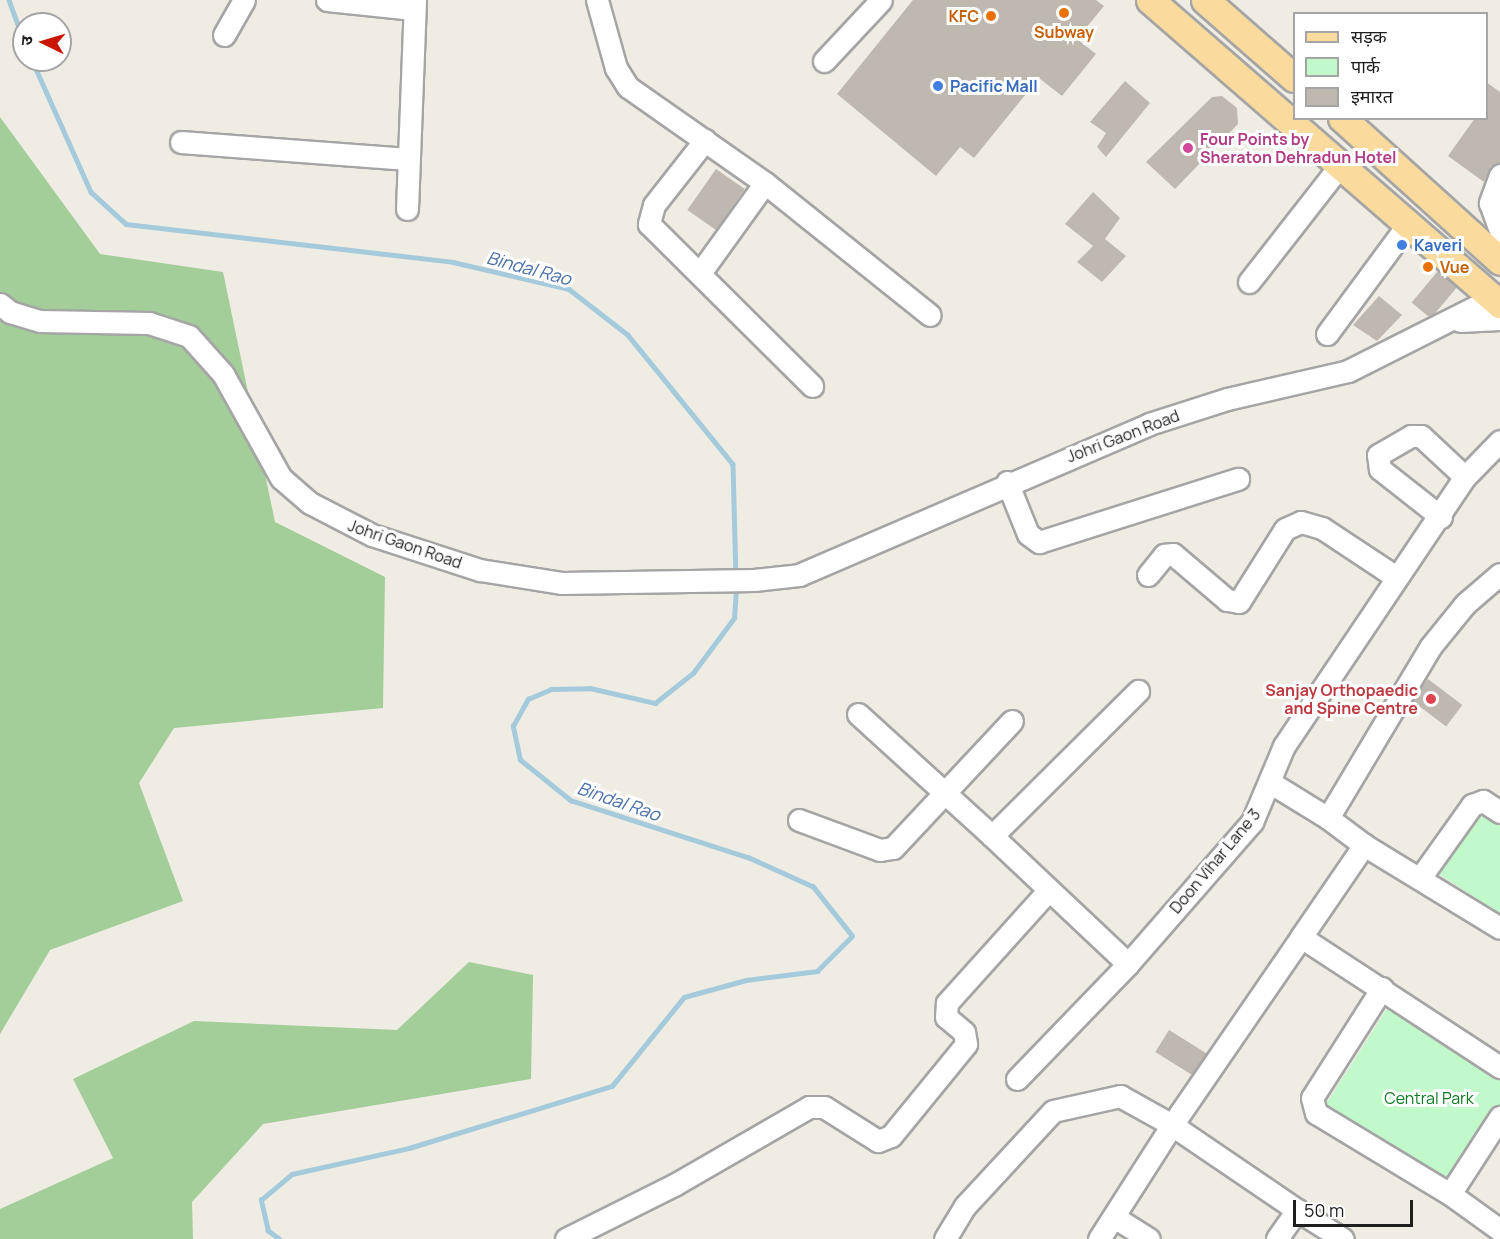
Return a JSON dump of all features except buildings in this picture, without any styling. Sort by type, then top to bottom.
[{"type":"main road","points":[[1150,0],[1342,163],[1498,307]]},
{"type":"main road","points":[[1205,0],[1293,77]]},
{"type":"main road","points":[[1344,120],[1500,261]]},
{"type":"street","points":[[224,36],[244,0]]},
{"type":"street","points":[[327,0],[415,4],[406,209]]},
{"type":"street","points":[[597,0],[613,59],[627,87],[765,183],[930,315]]},
{"type":"street","points":[[824,61],[881,0]]},
{"type":"street","points":[[705,140],[654,205],[649,219],[655,233],[700,273],[812,386]]},
{"type":"street","points":[[181,142],[407,159]]},
{"type":"street","points":[[1249,282],[1342,163]]},
{"type":"street","points":[[1500,175],[1490,203],[1500,231]]},
{"type":"street","points":[[700,273],[765,183]]},
{"type":"street","points":[[1327,334],[1408,224]]},
{"type":"street","name":"Johri Gaon Road","points":[[0,304],[10,312],[40,321],[149,323],[189,336],[223,374],[292,490],[336,519],[372,535],[480,570],[561,583],[728,581],[799,575],[1007,482],[1149,424],[1227,399],[1348,371],[1445,324],[1498,307]]},
{"type":"street","points":[[1440,517],[1380,469],[1377,458],[1411,436],[1421,436],[1465,477]]},
{"type":"street","name":"Doon Vihar Lane 3","points":[[1017,1079],[1128,964],[1252,822],[1271,783],[1284,746],[1465,477],[1500,441]]},
{"type":"street","points":[[1007,482],[1028,534],[1039,542],[1238,479]]},
{"type":"street","points":[[1148,575],[1164,555],[1173,554],[1227,600],[1239,602],[1285,530],[1301,522],[1322,528],[1396,577]]},
{"type":"street","points":[[1328,818],[1431,646],[1465,604],[1500,574]]},
{"type":"street","points":[[992,836],[1138,691]]},
{"type":"street","points":[[858,714],[1128,964]]},
{"type":"street","points":[[799,820],[886,850],[900,841],[1012,721]]},
{"type":"street","points":[[1271,783],[1328,818],[1364,845],[1500,928]]},
{"type":"street","points":[[1420,878],[1472,805],[1483,801],[1500,812]]},
{"type":"street","points":[[1099,1239],[1172,1125],[1364,845]]},
{"type":"street","points":[[566,1239],[674,1185],[809,1107],[824,1107],[879,1141],[891,1136],[966,1044],[964,1032],[946,1017],[946,1003],[1048,891]]},
{"type":"street","points":[[1301,937],[1500,1067]]},
{"type":"street","points":[[1382,988],[1311,1098],[1312,1106],[1322,1120],[1450,1194],[1500,1230]]},
{"type":"street","points":[[945,1239],[965,1206],[1053,1111],[1120,1096],[1172,1125],[1343,1239]]},
{"type":"street","points":[[1450,1194],[1500,1117]]},
{"type":"street","points":[[1277,1239],[1297,1210]]},
{"type":"street","points":[[1114,1217],[1149,1239]]},
{"type":"green space","points":[[0,117],[100,254],[223,272],[275,522],[385,577],[383,708],[174,728],[139,783],[183,901],[50,950],[0,1034]]},
{"type":"green space","points":[[1484,805],[1500,816],[1500,914],[1439,874]]},
{"type":"green space","points":[[469,962],[533,975],[531,1079],[263,1124],[192,1202],[193,1239],[0,1239],[0,1209],[113,1158],[73,1079],[194,1021],[397,1030]]},
{"type":"green space","name":"Central Park","points":[[1392,1001],[1500,1072],[1500,1112],[1452,1186],[1326,1104]]},
{"type":"waterway","name":"Bindal Rao","points":[[9,0],[13,12]]},
{"type":"waterway","name":"Bindal Rao","points":[[37,72],[91,192],[126,224],[453,262],[569,289],[628,335],[733,464],[736,576]]},
{"type":"waterway","name":"Bindal Rao","points":[[279,1239],[268,1231],[261,1200],[292,1174],[409,1148],[612,1086],[684,997],[746,980],[817,971],[852,936],[813,887],[749,858],[571,801],[520,760],[513,726],[528,699],[551,689],[590,688],[655,703],[693,673],[734,618],[736,587]]},
{"type":"place","name":"Subway","points":[[1064,13]]},
{"type":"place","name":"KFC","points":[[991,16]]},
{"type":"place","name":"Pacific Mall","points":[[938,86]]},
{"type":"place","name":"Four Points by Sheraton Dehradun Hotel","points":[[1188,148]]},
{"type":"place","name":"Kaveri","points":[[1402,245]]},
{"type":"place","name":"Vue","points":[[1428,267]]},
{"type":"place","name":"Sanjay Orthopaedic and Spine Centre","points":[[1431,699]]}]
